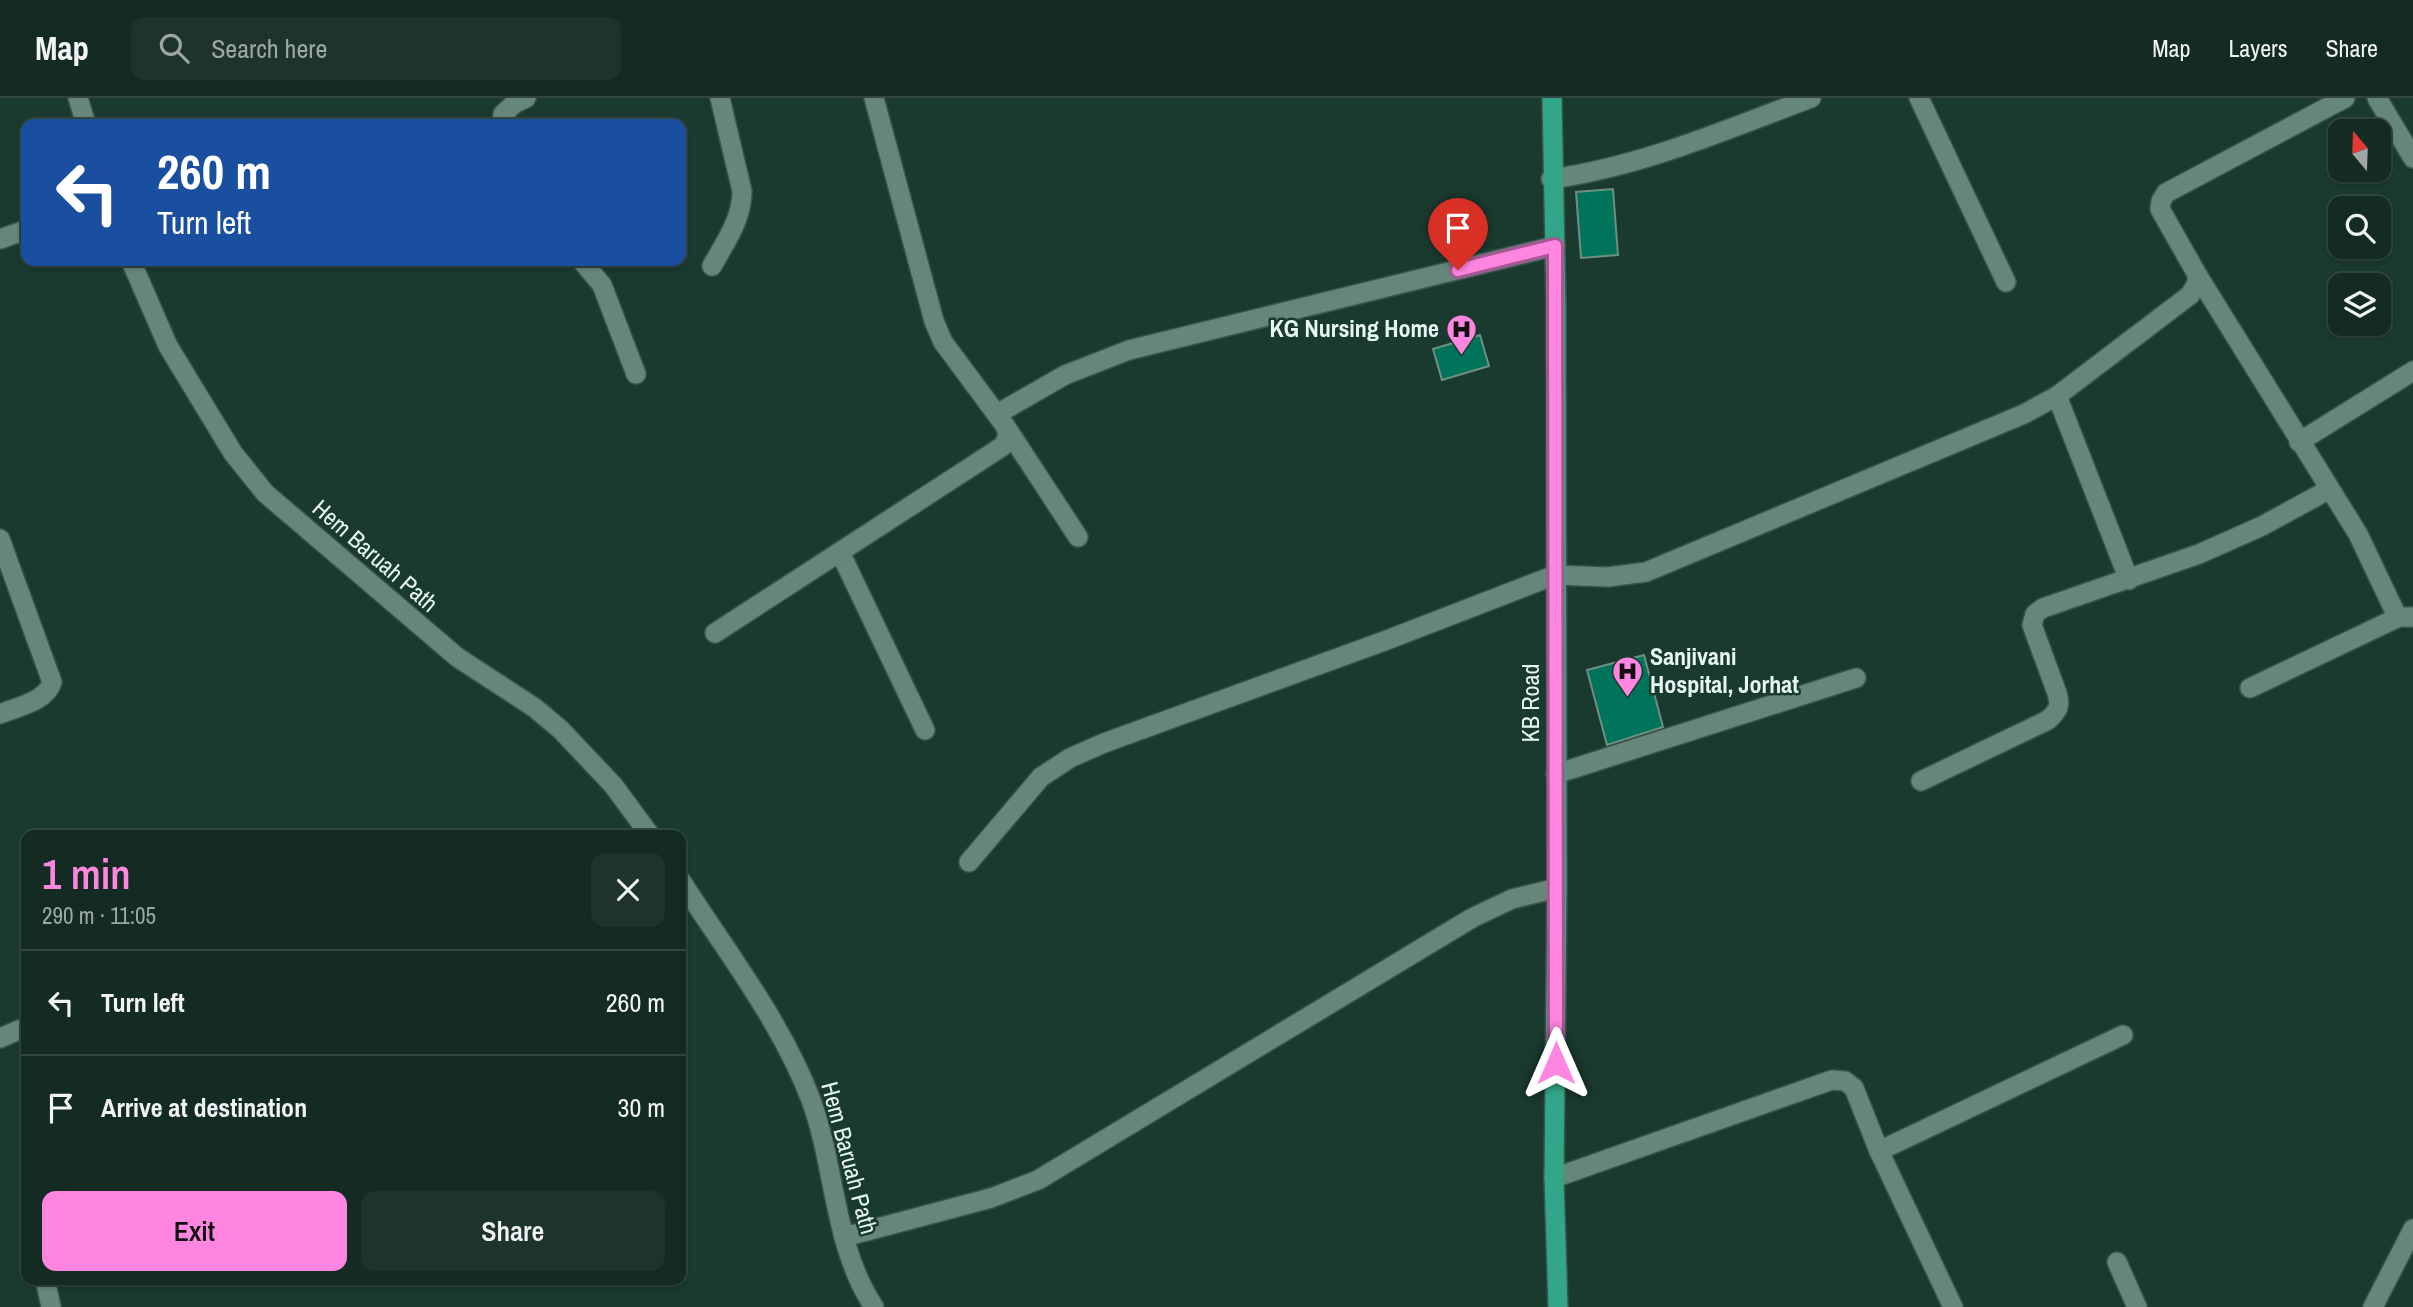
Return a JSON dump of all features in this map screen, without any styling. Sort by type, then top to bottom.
[{"type":"main road","name":"KB Road","points":[[1552,98],[1557,888],[1554,1178],[1558,1307]]},
{"type":"street","points":[[78,98],[84,119]]},
{"type":"street","points":[[502,119],[503,114],[514,104],[526,98]]},
{"type":"street","points":[[712,266],[740,216],[742,202],[742,191],[720,98]]},
{"type":"street","points":[[874,98],[934,321],[943,342],[1002,421],[1078,537]]},
{"type":"street","points":[[1552,178],[1598,172],[1636,162],[1811,98]]},
{"type":"street","points":[[1919,98],[2006,282]]},
{"type":"street","points":[[2250,688],[2406,617],[2358,534],[2328,490],[2163,218],[2161,201],[2166,193],[2344,98]]},
{"type":"street","points":[[2377,98],[2413,158]]},
{"type":"street","points":[[0,239],[21,232]]},
{"type":"street","points":[[1002,421],[1065,375],[1129,350],[1555,246]]},
{"type":"street","name":"Hem Baruah Path","points":[[133,266],[168,346],[233,453],[265,493],[457,657],[535,708],[561,730],[613,785],[646,830]]},
{"type":"street","points":[[586,266],[602,285],[636,374]]},
{"type":"street","points":[[969,862],[1041,777],[1070,758],[1555,575],[1608,577],[1646,572],[1969,439],[2057,396],[2190,295],[2198,276]]},
{"type":"street","points":[[2299,442],[2413,371]]},
{"type":"street","points":[[2057,396],[2129,580]]},
{"type":"street","points":[[715,633],[1003,446],[1008,436],[1002,421]]},
{"type":"street","points":[[1921,781],[2048,720],[2057,713],[2060,703],[2032,625],[2035,614],[2043,608],[2129,580],[2232,540],[2328,490]]},
{"type":"street","points":[[0,539],[52,682],[50,690],[42,696],[0,714]]},
{"type":"street","points":[[840,552],[925,730]]},
{"type":"street","points":[[1556,774],[1856,678]]},
{"type":"street","points":[[844,1237],[991,1198],[1038,1180],[1487,910],[1512,899],[1557,888]]},
{"type":"street","name":"Hem Baruah Path","points":[[686,889],[777,1029],[795,1063],[818,1124],[844,1237],[856,1274],[874,1307]]},
{"type":"street","points":[[0,1038],[21,1029]]},
{"type":"street","points":[[1879,1151],[2123,1035]]},
{"type":"street","points":[[1554,1178],[1832,1080],[1846,1081],[1854,1088],[1879,1151],[1953,1307]]},
{"type":"street","points":[[2373,1307],[2413,1229]]},
{"type":"street","points":[[2116,1262],[2137,1307]]},
{"type":"street","points":[[47,1285],[51,1307]]},
{"type":"building","points":[[1613,189],[1618,255],[1581,258],[1576,192]]},
{"type":"building","points":[[1480,335],[1489,366],[1442,380],[1433,349]]},
{"type":"building","points":[[1644,655],[1663,727],[1607,745],[1587,670]]},
{"type":"place","name":"KG Nursing Home","points":[[1462,356]]},
{"type":"place","name":"Sanjivani Hospital, Jorhat","points":[[1627,698]]},
{"type":"route","points":[[1458,270],[1555,246],[1556,1063]]}]
